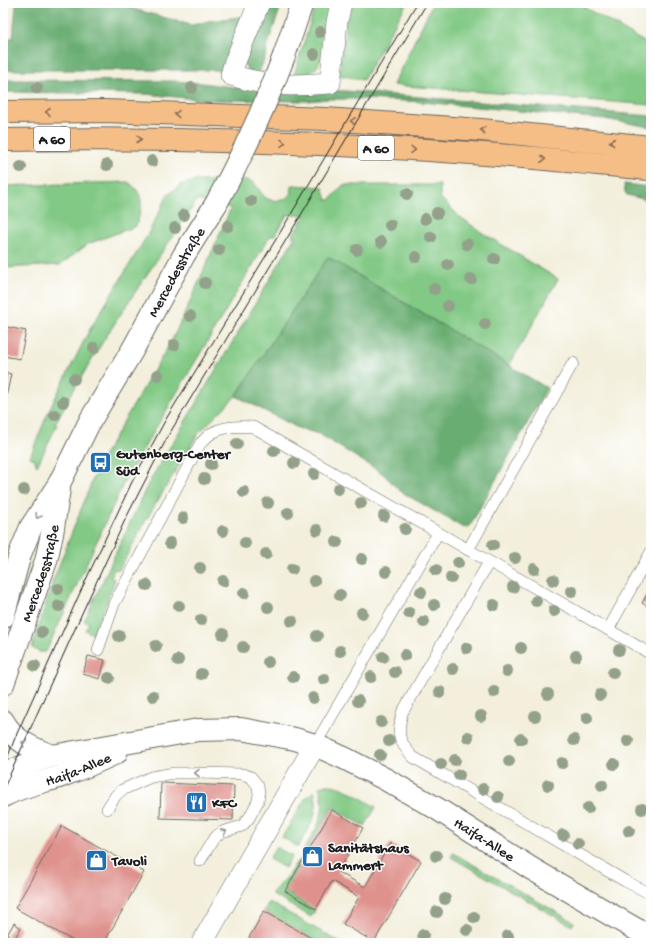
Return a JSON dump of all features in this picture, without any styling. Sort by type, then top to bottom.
[{"type":"highway","name":"A 60","points":[[3,112],[104,111],[325,119],[481,130],[651,147]]},
{"type":"highway","name":"A 60","points":[[3,140],[100,138],[306,144],[485,154],[651,169]]},
{"type":"street","points":[[259,3],[234,64],[231,76],[264,84],[292,86],[330,83],[337,22],[341,3]]},
{"type":"street","name":"Mercedesstraße","points":[[3,617],[18,592],[46,561],[52,534],[59,484],[90,420],[133,349],[184,255],[216,204],[235,169],[268,98],[302,3]]},
{"type":"street","name":"Mercedesstraße","points":[[3,684],[18,592]]},
{"type":"street","points":[[3,721],[15,738],[32,748],[52,756]]},
{"type":"street","name":"Haifa-Allee","points":[[3,777],[33,762],[52,756],[198,730],[241,729],[295,739],[315,745],[385,779],[436,808],[532,869],[651,938]]},
{"type":"street","name":"Haifa-Allee","points":[[3,796],[28,784],[58,777],[87,766],[152,737]]},
{"type":"street","points":[[202,943],[315,745]]},
{"type":"street","points":[[3,777],[16,782],[28,784]]},
{"type":"lane","points":[[468,550],[573,363]]},
{"type":"lane","points":[[98,650],[114,604],[200,444],[212,433],[226,428],[240,426],[253,427],[651,654]]},
{"type":"lane","points":[[315,745],[438,532]]},
{"type":"lane","points":[[608,630],[651,552]]},
{"type":"lane","points":[[489,562],[402,713],[398,734],[403,746],[413,757],[626,881],[651,894]]},
{"type":"lane","points":[[107,809],[116,795],[122,790],[151,777],[174,773],[197,773],[242,774],[251,777],[258,786],[259,794],[258,801],[250,818],[242,826],[222,832],[214,838],[200,861]]},
{"type":"green space","points":[[16,3],[127,3],[130,8],[192,25],[208,21],[246,16],[223,70],[3,70],[3,38],[13,38]]},
{"type":"green space","points":[[263,3],[282,3],[258,76],[248,70],[243,60]]},
{"type":"green space","points":[[316,3],[333,3],[323,51],[317,67],[313,71],[294,75]]},
{"type":"green space","points":[[348,3],[407,3],[363,80],[339,75]]},
{"type":"green space","points":[[433,3],[577,3],[651,46],[651,105],[393,85]]},
{"type":"green space","points":[[3,80],[176,81],[256,90],[345,91],[651,116],[651,127],[604,119],[424,102],[366,99],[328,99],[308,101],[206,100],[145,94],[3,92]]},
{"type":"green space","points":[[248,180],[255,184],[267,199],[271,200],[284,200],[292,193],[291,186],[293,185],[323,187],[327,200],[330,200],[343,185],[440,185],[440,197],[459,216],[481,232],[558,279],[509,366],[328,257],[236,396],[198,434],[146,520],[119,570],[114,569],[111,578],[115,580],[94,635],[85,630],[89,623],[84,621],[148,484],[295,237],[292,236],[305,215],[287,215],[274,236],[270,236],[125,480],[46,652],[40,652],[32,648],[53,581],[94,476],[105,453],[172,340],[231,208],[197,200],[123,310],[88,366],[55,424],[57,425],[37,466],[34,459],[30,457],[49,410],[89,331],[147,236],[168,195],[180,185],[196,181]]},
{"type":"green space","points":[[128,182],[138,191],[140,196],[141,207],[136,226],[88,244],[60,265],[3,268],[3,186]]},
{"type":"green space","points":[[624,184],[651,187],[651,201],[627,195]]},
{"type":"green space","points":[[328,257],[547,388],[470,526],[466,528],[462,527],[400,491],[382,473],[319,434],[298,428],[236,396]]},
{"type":"green space","points":[[333,785],[346,790],[376,807],[365,826],[332,808],[306,851],[304,849],[317,827],[322,812],[323,804],[319,787]]},
{"type":"green space","points":[[314,791],[316,806],[313,820],[298,847],[282,837],[305,799]]},
{"type":"green space","points":[[276,847],[292,856],[285,868],[269,859]]},
{"type":"green space","points":[[453,853],[574,922],[572,926],[451,857]]},
{"type":"green space","points":[[297,861],[300,863],[284,891],[315,910],[311,917],[271,894],[288,875]]},
{"type":"green space","points":[[269,902],[341,943],[320,943],[264,911]]},
{"type":"building","points":[[3,326],[26,331],[20,359],[3,356]]},
{"type":"building","points":[[3,372],[11,374],[5,402],[3,401]]},
{"type":"building","points":[[651,587],[651,608],[642,603]]},
{"type":"building","points":[[88,656],[105,660],[100,679],[83,674]]},
{"type":"building","name":"KFC","points":[[161,783],[234,786],[233,820],[160,818]]},
{"type":"building","points":[[332,810],[363,828],[338,872],[365,887],[390,843],[421,861],[374,942],[343,924],[359,897],[332,881],[316,909],[285,891]]},
{"type":"building","points":[[62,826],[144,872],[104,943],[77,943],[15,908]]},
{"type":"building","points":[[264,911],[320,943],[246,943]]},
{"type":"building","points":[[14,923],[21,928],[14,939],[7,935]]},
{"type":"tram line","points":[[3,769],[15,738],[83,586],[132,482],[166,419],[278,236],[417,3]]},
{"type":"tram line","points":[[3,790],[125,520],[168,436],[427,3]]},
{"type":"place","name":"Gutenberg-Center Süd","points":[[101,462]]},
{"type":"place","name":"KFC","points":[[197,802]]},
{"type":"place","name":"Sanitätshaus Lammert","points":[[313,856]]},
{"type":"place","name":"Tavoli","points":[[97,860]]}]
